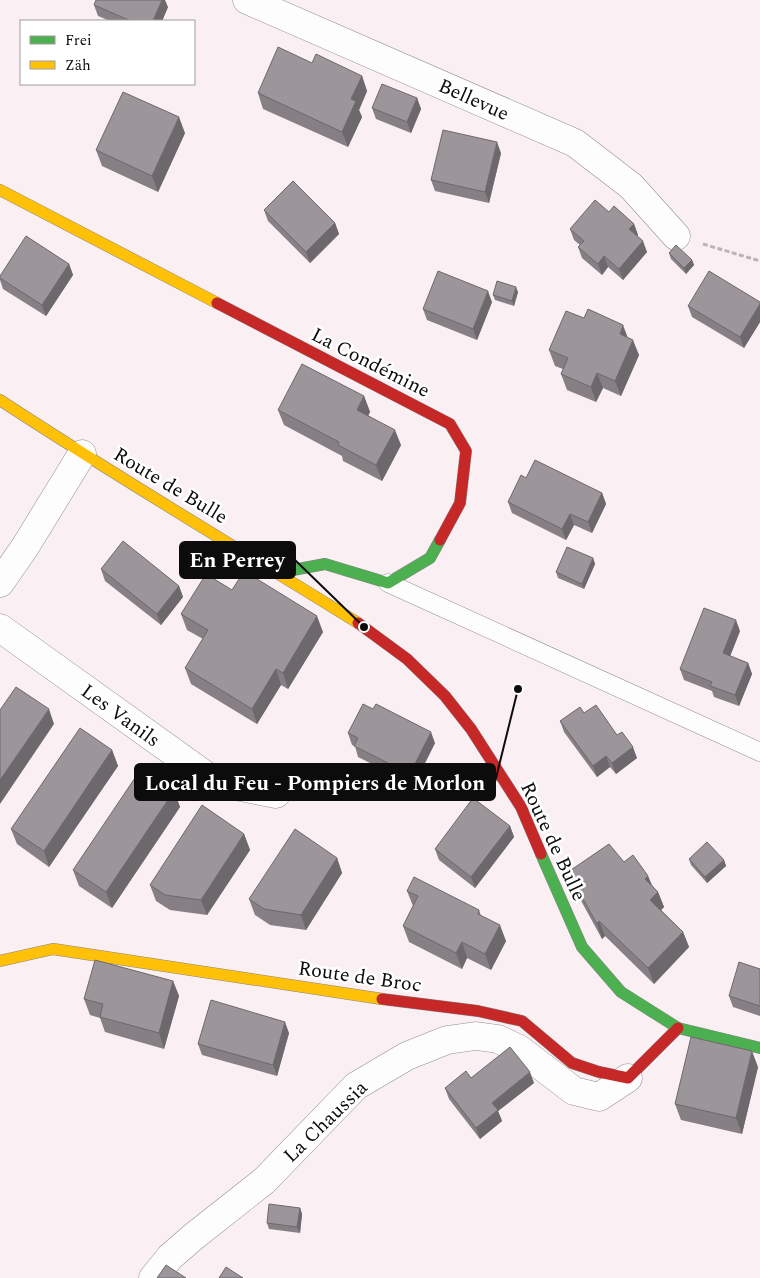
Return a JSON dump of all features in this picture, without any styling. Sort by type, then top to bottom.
[{"type":"street","name":"Bellevue","points":[[247,0],[575,143],[631,186],[676,236]]},
{"type":"street","name":"La Condémine","points":[[0,190],[450,424],[466,451],[460,503],[430,558],[388,583]]},
{"type":"street","name":"Route de Bulle","points":[[0,400],[82,454],[364,627],[407,659],[445,696],[471,729],[521,807],[582,947],[621,992],[678,1028],[760,1048]]},
{"type":"street","points":[[0,584],[82,454]]},
{"type":"street","points":[[277,573],[325,564],[388,583]]},
{"type":"street","name":"Les Vanils","points":[[0,628],[216,782],[276,794]]},
{"type":"street","name":"Route de Broc","points":[[0,960],[53,949],[359,996],[478,1012],[522,1021],[572,1063],[599,1072],[628,1078]]},
{"type":"street","points":[[628,1078],[678,1028]]},
{"type":"street","name":"La Chaussia","points":[[153,1278],[170,1257],[264,1181],[356,1086],[407,1056],[447,1040],[476,1036],[498,1039],[519,1049],[574,1091],[599,1097],[628,1078]]},
{"type":"lane","points":[[388,583],[760,752]]},
{"type":"path","points":[[676,236],[760,261]]},
{"type":"building","points":[[96,0],[162,0],[153,20],[129,20],[94,5]]},
{"type":"building","points":[[278,47],[312,63],[316,54],[362,76],[351,99],[356,101],[342,132],[258,93]]},
{"type":"building","points":[[382,84],[417,98],[407,122],[372,108]]},
{"type":"building","points":[[123,92],[179,117],[152,176],[96,150]]},
{"type":"building","points":[[443,130],[497,142],[485,192],[431,180]]},
{"type":"building","points":[[293,181],[335,223],[306,252],[264,210]]},
{"type":"building","points":[[595,200],[609,212],[614,206],[634,224],[629,229],[643,241],[619,269],[604,256],[598,264],[578,247],[584,241],[570,229]]},
{"type":"building","points":[[26,236],[69,264],[42,305],[0,278]]},
{"type":"building","points":[[676,245],[692,260],[684,268],[669,253]]},
{"type":"building","points":[[438,271],[488,291],[473,329],[423,309]]},
{"type":"building","points":[[709,271],[760,302],[740,337],[688,306]]},
{"type":"building","points":[[497,281],[516,287],[512,301],[493,295]]},
{"type":"building","points":[[588,309],[623,325],[620,334],[633,340],[615,381],[597,373],[591,387],[561,374],[568,358],[549,350],[566,311],[584,318]]},
{"type":"building","points":[[302,364],[364,396],[357,410],[395,430],[376,465],[338,445],[339,442],[278,410]]},
{"type":"building","points":[[535,460],[602,493],[588,522],[570,514],[562,529],[508,502],[521,475],[526,478]]},
{"type":"building","points":[[123,541],[179,586],[157,614],[101,569]]},
{"type":"building","points":[[567,547],[593,558],[582,584],[556,572]]},
{"type":"building","points":[[244,571],[317,616],[283,673],[276,669],[252,709],[185,668],[208,630],[181,614],[206,574],[232,590]]},
{"type":"building","points":[[704,608],[736,620],[723,653],[748,663],[735,695],[710,686],[712,682],[680,669]]},
{"type":"building","points":[[16,687],[49,709],[0,780],[0,710]]},
{"type":"building","points":[[363,704],[373,709],[376,704],[431,732],[410,774],[354,746],[358,738],[348,733]]},
{"type":"building","points":[[596,705],[617,735],[622,732],[633,747],[612,763],[606,756],[593,766],[560,721],[580,707],[584,713]]},
{"type":"building","points":[[80,728],[112,750],[44,851],[11,829]]},
{"type":"building","points":[[141,769],[174,791],[106,892],[73,870]]},
{"type":"building","points":[[473,798],[510,826],[471,877],[435,849]]},
{"type":"building","points":[[202,805],[244,834],[201,900],[165,895],[150,885]]},
{"type":"building","points":[[295,829],[337,858],[301,915],[264,909],[249,899]]},
{"type":"building","points":[[707,842],[724,860],[705,877],[689,859]]},
{"type":"building","points":[[609,844],[624,862],[633,855],[648,876],[645,879],[658,892],[650,900],[683,932],[648,968],[599,921],[597,924],[568,872]]},
{"type":"building","points":[[414,877],[479,910],[478,914],[500,925],[485,954],[462,942],[456,953],[403,926],[418,896],[407,891]]},
{"type":"building","points":[[95,960],[173,981],[159,1033],[100,1017],[103,1004],[84,999]]},
{"type":"building","points":[[739,962],[760,969],[760,1006],[729,996]]},
{"type":"building","points":[[211,1000],[285,1022],[273,1065],[198,1044]]},
{"type":"building","points":[[691,1037],[752,1051],[736,1118],[675,1104]]},
{"type":"building","points":[[510,1047],[530,1072],[492,1103],[498,1110],[476,1128],[445,1088],[466,1071],[471,1078]]},
{"type":"building","points":[[269,1204],[300,1208],[297,1227],[267,1223]]},
{"type":"building","points":[[166,1265],[186,1278],[157,1278]]},
{"type":"building","points":[[226,1267],[243,1278],[219,1278]]},
{"type":"traffic: fast","points":[[277,573],[325,564],[388,583],[430,558],[440,540]]},
{"type":"traffic: fast","points":[[541,854],[582,947],[621,992],[678,1028],[760,1048]]},
{"type":"traffic: slow","points":[[0,190],[217,303]]},
{"type":"traffic: slow","points":[[0,400],[133,485],[358,623]]},
{"type":"traffic: slow","points":[[0,961],[53,949],[382,999]]},
{"type":"traffic: jam","points":[[217,303],[450,424],[466,451],[460,503],[440,540]]},
{"type":"traffic: jam","points":[[358,623],[407,659],[445,696],[471,729],[521,807],[541,854]]},
{"type":"traffic: jam","points":[[382,999],[478,1011],[522,1021],[572,1063],[599,1072],[628,1078],[678,1028]]},
{"type":"place","name":"En Perrey","points":[[364,627]]},
{"type":"place","name":"Local du Feu - Pompiers de Morlon","points":[[518,689]]}]
